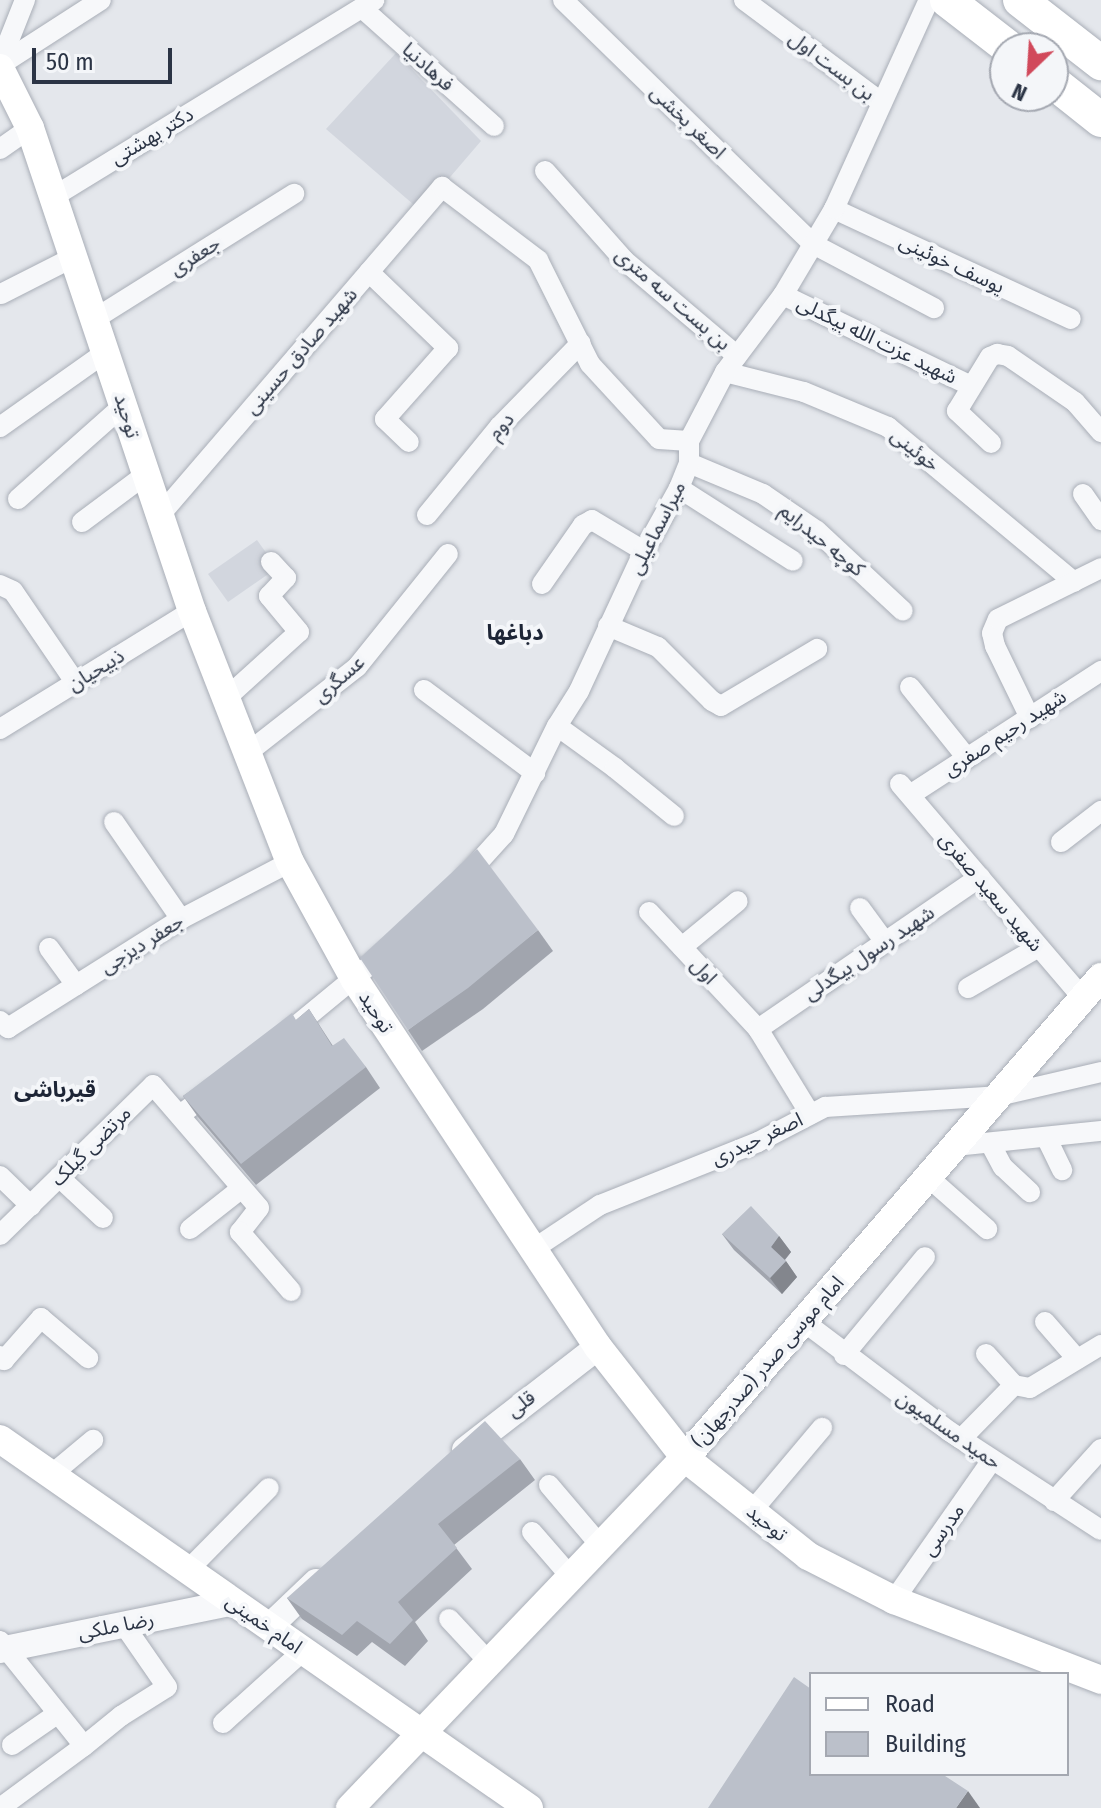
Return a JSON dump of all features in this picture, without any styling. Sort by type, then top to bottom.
[{"type":"highway","points":[[947,0],[989,33]]},
{"type":"highway","points":[[1020,0],[1047,32]]},
{"type":"highway","points":[[1069,47],[1101,63]]},
{"type":"highway","points":[[1069,95],[1101,120]]},
{"type":"main road","name":"توحید","points":[[0,65],[30,128],[192,611],[224,700],[290,862],[355,980],[598,1347],[685,1458],[808,1556],[894,1600],[1101,1680]]},
{"type":"main road","name":"(صدرجهان) امام موسی صدر","points":[[350,1808],[685,1458],[1092,988]]},
{"type":"main road","name":"امام خمینی","points":[[0,1439],[529,1808]]},
{"type":"street","points":[[0,65],[25,0]]},
{"type":"street","points":[[0,65],[101,0]]},
{"type":"street","name":"اصغر بخشی","points":[[563,0],[813,244],[934,308]]},
{"type":"street","name":"بن بست اول","points":[[744,0],[882,103]]},
{"type":"street","name":"میراسماعیلی","points":[[449,892],[484,860],[504,834],[557,726],[579,691],[644,551],[679,488],[689,463],[689,441],[731,364],[783,295],[834,209],[929,0]]},
{"type":"street","name":"فرهادنیا","points":[[368,4],[494,126]]},
{"type":"street","name":"دکتر بهشتی","points":[[53,197],[368,4]]},
{"type":"street","points":[[0,149],[30,128]]},
{"type":"street","name":"بن بست سه متری","points":[[545,171],[624,260],[731,364]]},
{"type":"street","name":"شهید صادق حسینی","points":[[160,515],[442,187],[538,260],[581,343]]},
{"type":"street","name":"جعفری","points":[[96,318],[294,194]]},
{"type":"street","name":"یوسف خوئینی","points":[[834,209],[1071,319]]},
{"type":"street","points":[[1,294],[74,257]]},
{"type":"street","points":[[369,272],[448,348],[385,419],[409,442]]},
{"type":"street","name":"شهید عزت الله بیگدلی","points":[[783,295],[971,386]]},
{"type":"street","points":[[581,343],[590,364],[659,439],[689,441]]},
{"type":"street","name":"دوم","points":[[427,515],[499,427],[581,343]]},
{"type":"street","points":[[0,427],[106,352]]},
{"type":"street","points":[[991,443],[959,417],[959,406],[990,357],[997,354],[1008,356],[1075,402],[1101,432]]},
{"type":"street","name":"خوئینی","points":[[731,364],[888,427],[1074,582]]},
{"type":"street","points":[[18,499],[124,405]]},
{"type":"street","name":"کوچه حیدرایم","points":[[689,463],[763,494],[817,531],[903,611]]},
{"type":"street","points":[[82,522],[145,475]]},
{"type":"street","points":[[679,488],[793,561]]},
{"type":"street","points":[[1083,494],[1101,520]]},
{"type":"street","points":[[542,584],[583,525],[592,520],[644,551]]},
{"type":"street","name":"عسگری","points":[[246,754],[357,667],[448,554]]},
{"type":"street","points":[[224,700],[299,632],[269,596],[286,578],[271,562]]},
{"type":"street","points":[[1030,718],[992,633],[998,619],[1101,568]]},
{"type":"street","points":[[0,585],[13,591],[75,682]]},
{"type":"street","name":"ذبیحیان","points":[[0,729],[192,611]]},
{"type":"street","points":[[608,626],[658,647],[712,701],[721,706],[817,649]]},
{"type":"street","name":"شهید رحیم صفری","points":[[905,789],[967,758],[1101,671]]},
{"type":"street","points":[[910,687],[967,758]]},
{"type":"street","points":[[424,690],[535,773]]},
{"type":"street","points":[[557,726],[674,816]]},
{"type":"street","name":"شهید سعید صفری","points":[[905,789],[1037,948],[1092,988]]},
{"type":"street","points":[[1061,842],[1101,811]]},
{"type":"street","points":[[114,822],[181,919]]},
{"type":"street","name":"جعفر دیزجی","points":[[0,1021],[8,1028],[181,919],[290,862]]},
{"type":"street","name":"شهید رسول بیگدلی","points":[[758,1029],[980,877]]},
{"type":"street","points":[[682,947],[738,901]]},
{"type":"street","points":[[860,908],[885,942]]},
{"type":"street","name":"اول","points":[[649,912],[758,1029],[810,1114]]},
{"type":"street","points":[[280,1038],[355,980],[402,936]]},
{"type":"street","points":[[49,948],[76,985]]},
{"type":"street","points":[[968,988],[1037,948]]},
{"type":"street","name":"اصغر حیدری","points":[[535,1248],[600,1205],[758,1142],[825,1107],[998,1096],[1101,1072]]},
{"type":"street","points":[[230,1077],[180,1115],[259,1208],[240,1232],[291,1291]]},
{"type":"street","name":"مرتضی گیلک","points":[[0,1235],[153,1085],[180,1115]]},
{"type":"street","points":[[955,1146],[1101,1131]]},
{"type":"street","points":[[1046,1137],[1062,1170]]},
{"type":"street","points":[[990,1143],[1003,1167],[1030,1192]]},
{"type":"street","points":[[0,1176],[31,1206]]},
{"type":"street","points":[[59,1177],[103,1218]]},
{"type":"street","points":[[928,1177],[987,1229]]},
{"type":"street","points":[[190,1229],[242,1188]]},
{"type":"street","points":[[844,1355],[925,1257]]},
{"type":"street","points":[[0,1356],[4,1360],[41,1318],[88,1358]]},
{"type":"street","name":"حمید مسلمیون","points":[[803,1321],[844,1355],[961,1439],[1101,1530]]},
{"type":"street","points":[[1045,1322],[1077,1359]]},
{"type":"street","points":[[986,1354],[1014,1385],[1030,1388],[1101,1345]]},
{"type":"street","name":"قلی","points":[[446,1466],[495,1424],[598,1347]]},
{"type":"street","points":[[961,1439],[1014,1385]]},
{"type":"street","points":[[752,1511],[822,1428]]},
{"type":"street","points":[[51,1475],[93,1440]]},
{"type":"street","points":[[1054,1501],[1101,1449]]},
{"type":"street","name":"مدرسی","points":[[894,1600],[992,1460]]},
{"type":"street","points":[[549,1485],[601,1546]]},
{"type":"street","points":[[188,1570],[269,1488]]},
{"type":"street","points":[[532,1532],[571,1577]]},
{"type":"street","points":[[269,1627],[331,1567]]},
{"type":"street","name":"رضا ملکی","points":[[1,1647],[233,1602]]},
{"type":"street","points":[[449,1619],[489,1662]]},
{"type":"street","points":[[0,1808],[121,1716],[167,1687],[124,1625]]},
{"type":"street","points":[[1,1647],[84,1746]]},
{"type":"street","points":[[223,1723],[303,1651]]},
{"type":"street","points":[[12,1745],[57,1714]]},
{"type":"shaded area","points":[[396,53],[481,141],[421,211],[326,129]]},
{"type":"shaded area","points":[[257,540],[277,568],[228,602],[208,574]]},
{"type":"building","points":[[477,849],[538,930],[468,988],[408,1030],[360,958]]},
{"type":"building","points":[[309,1009],[332,1046],[344,1038],[366,1067],[241,1164],[183,1096],[292,1013],[296,1020]]},
{"type":"building","points":[[751,1206],[779,1236],[771,1247],[786,1261],[770,1278],[722,1234]]},
{"type":"building","points":[[485,1421],[520,1459],[438,1524],[457,1548],[398,1602],[413,1620],[390,1644],[357,1621],[342,1635],[287,1598]]},
{"type":"building","points":[[794,1677],[809,1688],[809,1776],[945,1776],[968,1791],[956,1808],[708,1808]]},
{"type":"district","name":"دباغها","points":[[515,633]]},
{"type":"district","name":"قیرباشی","points":[[55,1090]]}]
